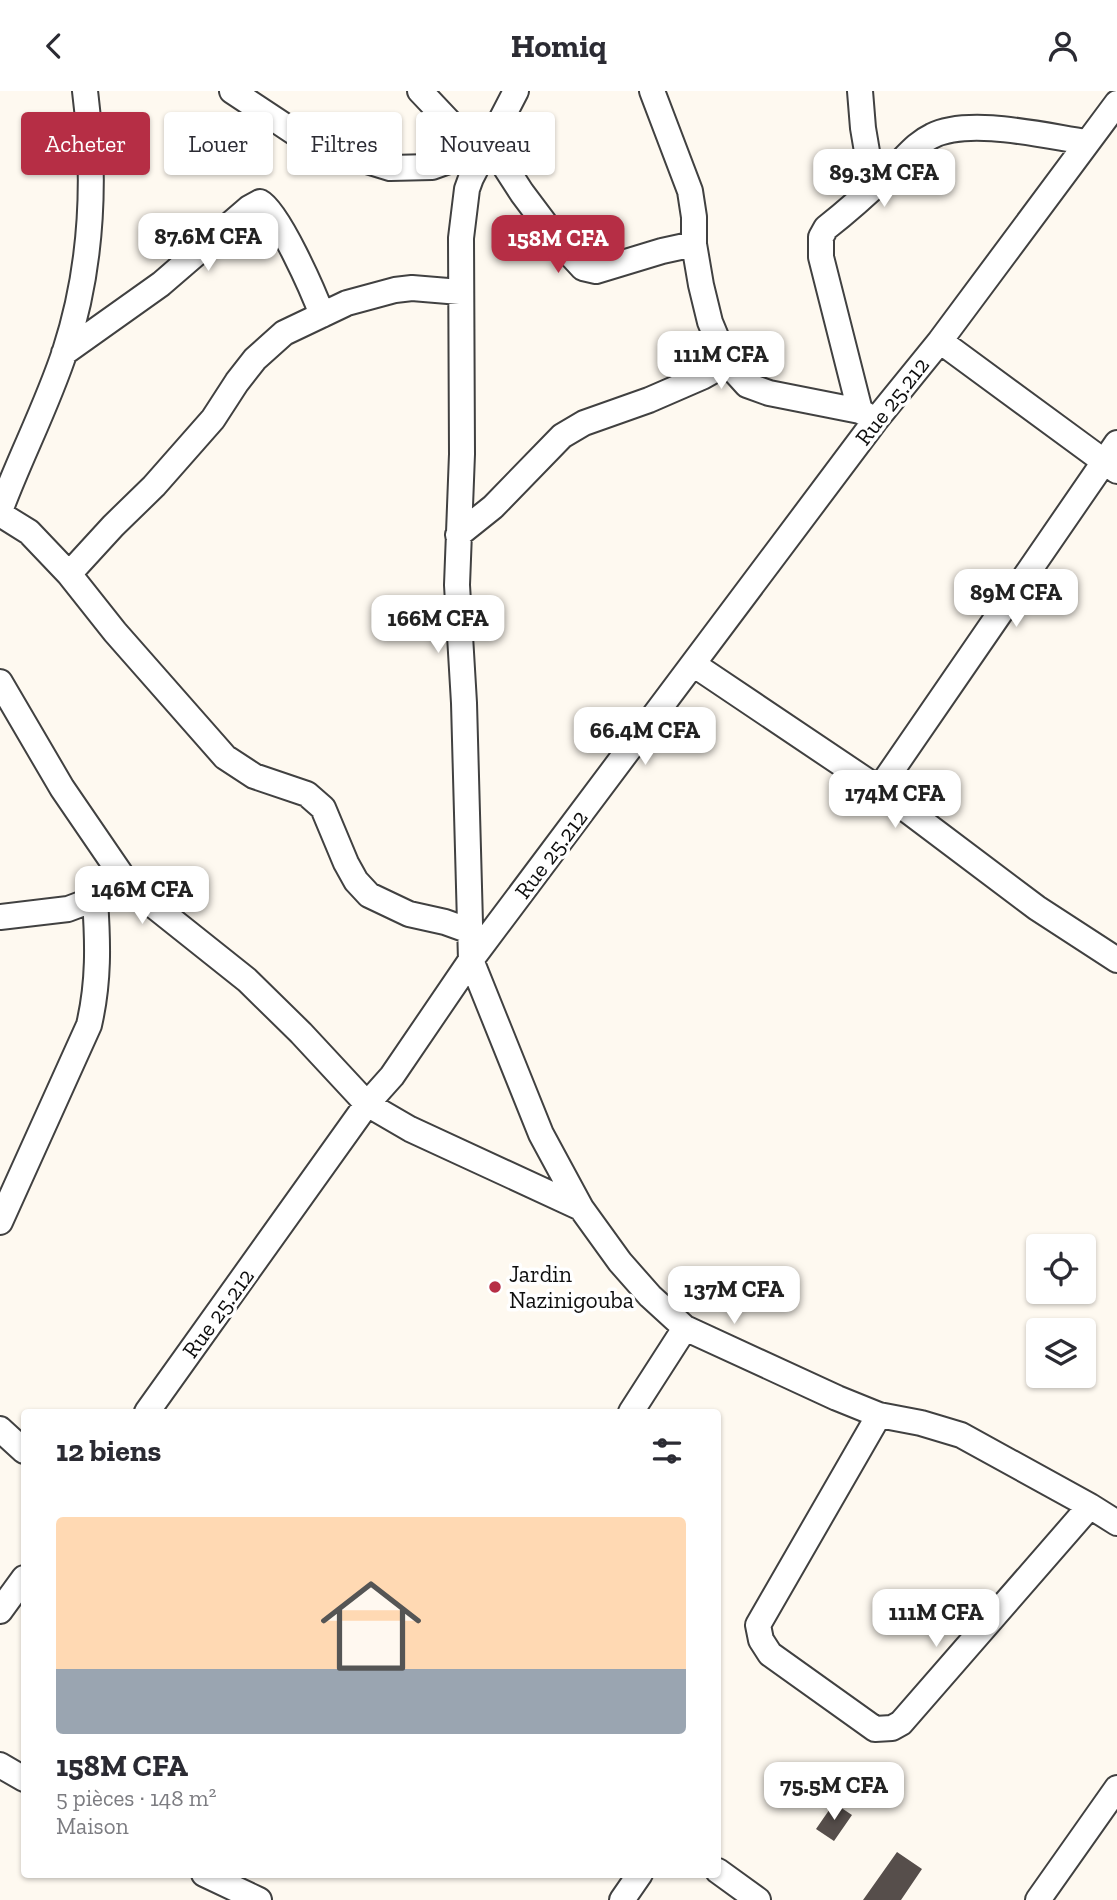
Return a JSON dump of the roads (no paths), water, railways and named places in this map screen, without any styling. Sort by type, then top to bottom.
[{"type":"street","points":[[85,91],[91,174],[88,236],[80,296],[64,352],[0,512],[29,532],[69,573],[116,632],[225,757],[254,776],[307,794],[323,807],[346,863],[356,881],[369,895],[409,914],[470,931]]},
{"type":"street","points":[[232,91],[312,144],[390,167],[416,167]]},
{"type":"street","points":[[421,91],[440,112]]},
{"type":"street","points":[[503,112],[516,91]]},
{"type":"street","points":[[652,91],[690,191],[694,244],[710,322],[727,363],[747,384],[769,393],[867,416],[821,257],[821,237],[826,228],[914,147],[932,135],[952,129],[979,127],[1086,142]]},
{"type":"street","points":[[860,91],[873,187]]},
{"type":"street","name":"Rue 25.212","points":[[149,1409],[367,1104],[392,1076],[471,960],[693,664],[867,416],[940,341],[1117,103]]},
{"type":"street","points":[[471,175],[463,226],[460,292],[463,338],[462,441],[457,585],[464,703],[471,960],[541,1134],[581,1208],[620,1262],[650,1296],[685,1328],[879,1415],[921,1423],[961,1435],[1117,1523]]},
{"type":"street","points":[[501,175],[522,193],[571,257],[586,270],[596,271],[694,244]]},
{"type":"street","points":[[64,352],[161,285],[249,208],[260,202],[265,205],[284,236],[313,291],[322,315]]},
{"type":"street","points":[[69,573],[154,486],[205,428],[237,381],[270,344],[292,327],[347,303],[395,290],[412,288],[460,292]]},
{"type":"street","points":[[879,789],[1113,459],[940,341]]},
{"type":"street","points":[[458,535],[493,507],[562,436],[584,423],[649,400],[727,363]]},
{"type":"street","points":[[693,664],[879,789],[1037,908],[1117,960]]},
{"type":"street","points":[[0,683],[62,788],[129,886],[247,980],[367,1104],[410,1129],[581,1208]]},
{"type":"street","points":[[0,918],[68,909],[129,886]]},
{"type":"street","points":[[0,1222],[89,1025],[96,995],[98,959],[94,900]]},
{"type":"street","points":[[633,1409],[685,1328]]},
{"type":"street","points":[[879,1415],[758,1625],[761,1640],[770,1654],[875,1729],[892,1728],[901,1723],[1090,1506]]},
{"type":"street","points":[[0,1429],[21,1448]]},
{"type":"street","points":[[0,1611],[21,1582]]},
{"type":"street","points":[[0,1765],[21,1777]]},
{"type":"street","points":[[1038,1900],[1117,1788]]},
{"type":"street","points":[[721,1873],[758,1900]]},
{"type":"street","points":[[212,1878],[259,1900]]},
{"type":"street","points":[[622,1900],[637,1878]]},
{"type":"place","name":"Jardin Nazinigouba","points":[[495,1287]]}]
